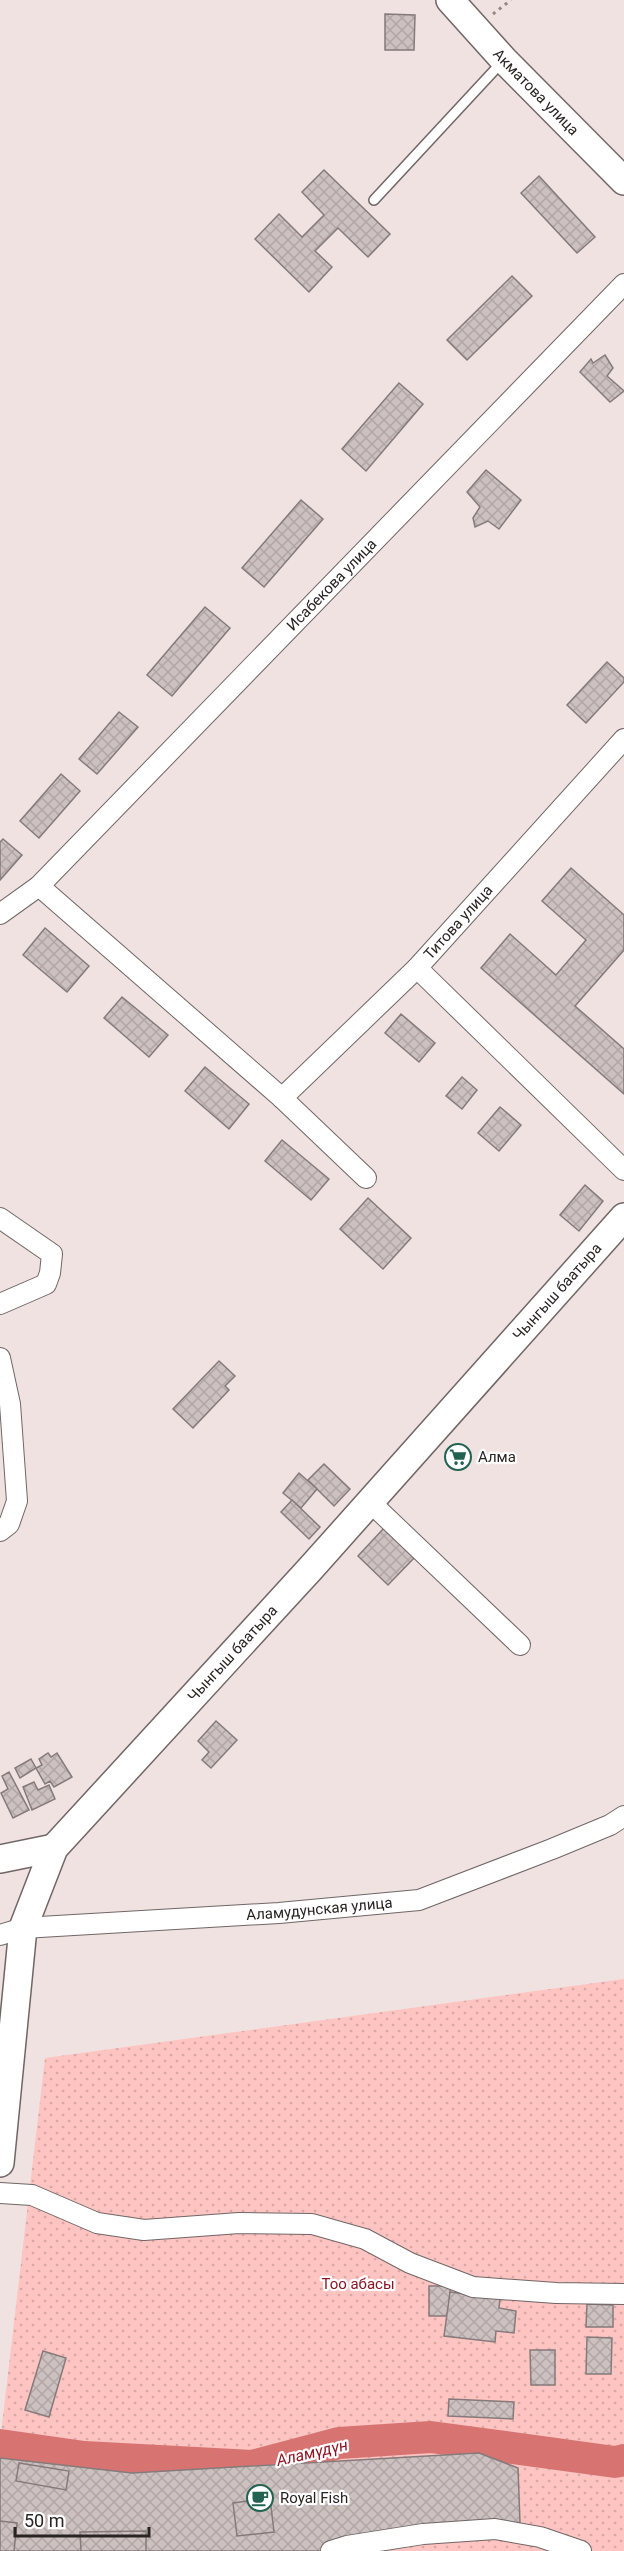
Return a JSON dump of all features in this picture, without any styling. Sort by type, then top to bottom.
[{"type":"main road","name":"Акматова улица","points":[[450,0],[504,60],[624,181]]},
{"type":"main road","name":"Чынгыш баатыра","points":[[0,2163],[11,1932],[54,1848],[622,1222]]},
{"type":"main road","points":[[0,1860],[54,1848]]},
{"type":"street","name":"Исабекова улица","points":[[0,914],[39,886],[624,284]]},
{"type":"street","name":"Титова улица","points":[[282,1098],[417,968],[624,739]]},
{"type":"street","points":[[39,886],[282,1098],[366,1178]]},
{"type":"street","points":[[417,968],[624,1170]]},
{"type":"street","points":[[0,1218],[52,1254],[46,1284],[0,1306]]},
{"type":"street","points":[[0,1358],[10,1404],[16,1501],[9,1524],[0,1531]]},
{"type":"street","points":[[370,1502],[520,1644]]},
{"type":"street","name":"Аламудунская улица","points":[[11,1932],[279,1913],[419,1900],[552,1849],[610,1825],[624,1816]]},
{"type":"street","points":[[0,2193],[32,2195],[98,2223],[144,2230],[239,2223],[312,2224],[365,2239],[410,2263],[473,2287],[556,2293],[624,2294]]},
{"type":"street","points":[[330,2551],[347,2546],[423,2534],[495,2529],[540,2537],[581,2551]]},
{"type":"lane","points":[[374,200],[504,60]]},
{"type":"green space","name":"Тоо абасы","points":[[624,1979],[624,2551],[0,2551],[0,2442],[45,2058]]},
{"type":"building","points":[[385,14],[415,15],[414,50],[385,50]]},
{"type":"building","points":[[324,170],[390,234],[368,257],[338,228],[315,251],[332,267],[309,292],[255,239],[279,214],[302,237],[324,215],[302,192]]},
{"type":"building","points":[[539,176],[595,237],[577,253],[521,193]]},
{"type":"building","points":[[512,276],[532,296],[467,360],[447,340]]},
{"type":"building","points":[[605,355],[613,368],[607,376],[624,391],[610,402],[580,372],[591,359],[593,363]]},
{"type":"building","points":[[399,383],[423,404],[366,471],[342,449]]},
{"type":"building","points":[[486,470],[521,500],[499,529],[488,521],[475,527],[473,518],[480,507],[467,492]]},
{"type":"building","points":[[301,500],[323,519],[264,587],[242,568]]},
{"type":"building","points":[[205,607],[230,628],[172,696],[147,675]]},
{"type":"building","points":[[607,662],[624,678],[624,682],[586,723],[567,705]]},
{"type":"building","points":[[119,712],[138,727],[97,774],[79,759]]},
{"type":"building","points":[[61,774],[80,791],[39,838],[20,821]]},
{"type":"building","points":[[3,839],[22,855],[0,880],[0,842]]},
{"type":"building","points":[[571,868],[624,915],[624,950],[575,1006],[624,1049],[624,1094],[481,968],[510,934],[556,975],[586,940],[542,901]]},
{"type":"building","points":[[45,928],[89,966],[67,992],[23,955]]},
{"type":"building","points":[[122,997],[168,1035],[149,1057],[104,1018]]},
{"type":"building","points":[[401,1014],[435,1043],[419,1062],[385,1033]]},
{"type":"building","points":[[205,1067],[249,1104],[229,1129],[185,1091]]},
{"type":"building","points":[[462,1077],[477,1090],[462,1109],[446,1096]]},
{"type":"building","points":[[500,1107],[521,1125],[499,1151],[478,1133]]},
{"type":"building","points":[[282,1140],[329,1179],[311,1200],[265,1161]]},
{"type":"building","points":[[585,1185],[603,1201],[579,1231],[560,1215]]},
{"type":"building","points":[[368,1198],[411,1238],[383,1269],[340,1229]]},
{"type":"building","points":[[219,1361],[235,1376],[225,1386],[229,1390],[193,1428],[173,1409]]},
{"type":"building","points":[[324,1464],[350,1489],[334,1506],[308,1480]]},
{"type":"building","points":[[299,1473],[317,1489],[301,1508],[283,1493]]},
{"type":"building","points":[[292,1500],[320,1527],[309,1539],[281,1512]]},
{"type":"building","points":[[384,1528],[415,1557],[388,1585],[358,1556]]},
{"type":"building","points":[[216,1721],[237,1740],[211,1768],[202,1760],[209,1752],[198,1741]]},
{"type":"building","points":[[48,1753],[51,1757],[57,1753],[72,1777],[54,1787],[50,1781],[45,1784],[36,1768],[42,1765],[39,1759]]},
{"type":"building","points":[[31,1759],[36,1768],[20,1778],[15,1768]]},
{"type":"building","points":[[9,1772],[29,1810],[13,1818],[1,1793],[8,1789],[2,1776]]},
{"type":"building","points":[[34,1782],[38,1790],[49,1785],[55,1799],[32,1810],[23,1787]]},
{"type":"building","points":[[429,2286],[450,2286],[450,2316],[429,2316]]},
{"type":"building","points":[[450,2292],[500,2298],[499,2308],[516,2311],[514,2333],[496,2331],[495,2342],[444,2336]]},
{"type":"building","points":[[587,2304],[613,2305],[613,2327],[586,2327]]},
{"type":"building","points":[[587,2337],[612,2338],[611,2374],[586,2374]]},
{"type":"building","points":[[530,2350],[555,2350],[555,2385],[531,2385]]},
{"type":"building","points":[[43,2351],[66,2358],[49,2417],[25,2410]]},
{"type":"building","points":[[449,2399],[514,2402],[513,2419],[448,2416]]},
{"type":"building","name":"Royal Fish","points":[[479,2453],[518,2468],[520,2523],[397,2529],[331,2551],[0,2551],[0,2458],[132,2473]]},
{"type":"building","points":[[19,2463],[69,2471],[66,2490],[16,2481]]},
{"type":"building","points":[[270,2498],[274,2532],[237,2536],[233,2503]]},
{"type":"building","points":[[0,2521],[17,2523],[14,2551],[0,2551]]},
{"type":"building","points":[[146,2531],[146,2551],[81,2551],[80,2532]]},
{"type":"waterway","name":"Аламүдүн","points":[[0,2445],[84,2457],[252,2466],[339,2443],[431,2437],[615,2462],[624,2460]]},
{"type":"place","name":"Алма","points":[[458,1457]]},
{"type":"place","name":"Royal Fish","points":[[260,2498]]}]
